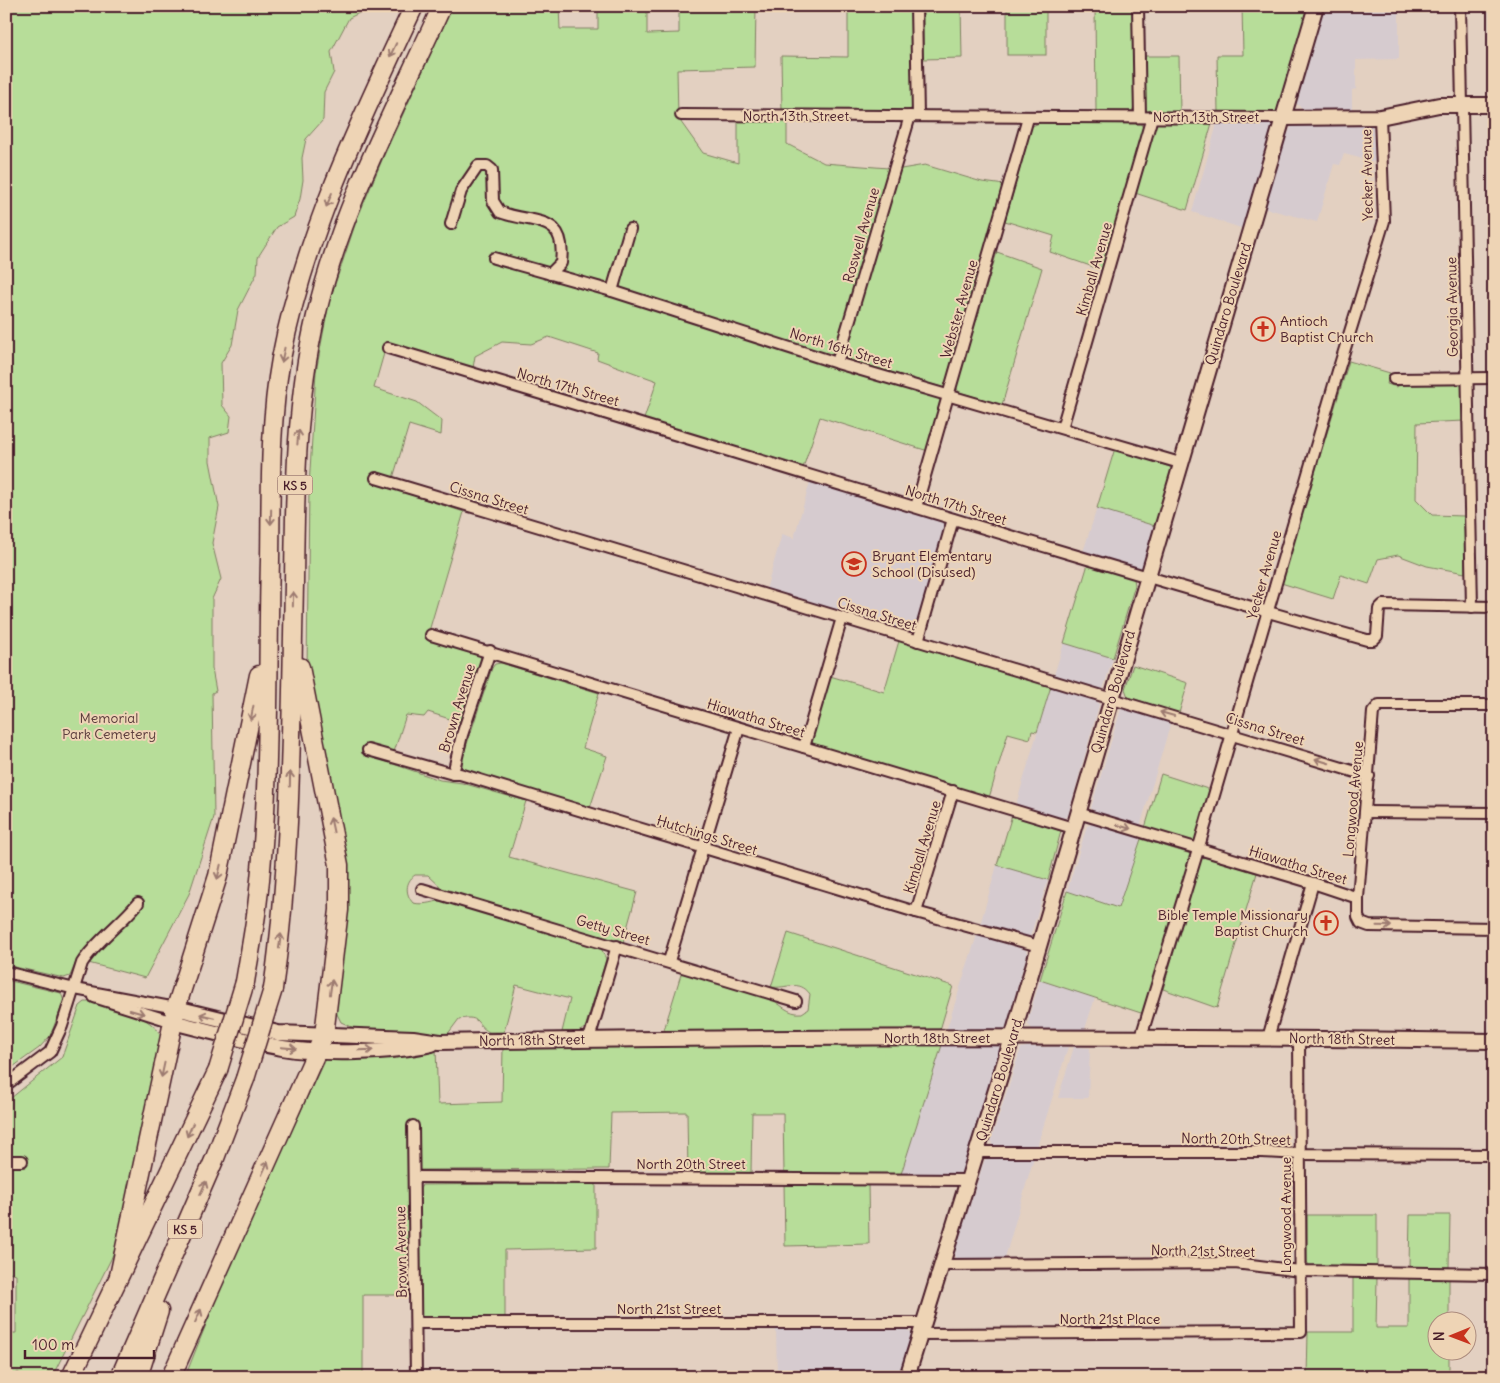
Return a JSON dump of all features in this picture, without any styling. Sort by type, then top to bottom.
[{"type":"highway","name":"KS 5","points":[[71,1377],[218,1070],[245,982],[257,908],[264,808],[272,434],[282,359],[302,278],[323,214],[370,100],[414,6]]},
{"type":"highway","name":"KS 5","points":[[120,1377],[216,1158],[245,1079],[272,989],[282,925],[289,828],[296,461],[301,400],[316,316],[335,253],[362,182],[442,6]]},
{"type":"highway","points":[[171,1377],[321,1042],[339,918],[339,865],[293,630]]},
{"type":"highway","points":[[120,1276],[175,1015],[218,876],[268,631]]},
{"type":"highway","points":[[138,1377],[188,1221]]},
{"type":"main road","name":"Quindaro Boulevard","points":[[907,1377],[1012,1038],[1316,6]]},
{"type":"main road","name":"North 13th Street","points":[[1284,118],[1380,117],[1439,105],[1494,104]]},
{"type":"main road","name":"North 18th Street","points":[[175,1015],[284,1048],[321,1042],[412,1048],[440,1042],[589,1039],[1140,1037],[1494,1041]]},
{"type":"street","name":"Roswell Avenue","points":[[837,362],[914,116],[916,6]]},
{"type":"street","points":[[1138,6],[1140,117]]},
{"type":"street","name":"Georgia Avenue","points":[[1460,6],[1472,607]]},
{"type":"street","name":"North 13th Street","points":[[681,116],[1284,118]]},
{"type":"street","name":"Kimball Avenue","points":[[1062,428],[1152,117]]},
{"type":"street","name":"Yecker Avenue","points":[[1140,1037],[1233,733],[1384,221],[1380,117]]},
{"type":"street","name":"Webster Avenue","points":[[916,507],[1028,118]]},
{"type":"street","points":[[451,224],[461,191],[478,166],[481,164],[487,166],[492,170],[493,201],[500,212],[546,223],[559,234],[562,242],[561,264],[550,274]]},
{"type":"street","points":[[612,291],[630,229]]},
{"type":"street","name":"North 16th Street","points":[[494,258],[612,291],[837,362],[1180,463]]},
{"type":"street","name":"North 17th Street","points":[[388,348],[954,519],[1268,612],[1373,640],[1377,636],[1379,610],[1383,605],[1494,607]]},
{"type":"street","points":[[1394,378],[1494,378]]},
{"type":"street","name":"Cissna Street","points":[[376,478],[918,641],[1233,733],[1369,776]]},
{"type":"street","points":[[918,641],[954,519]]},
{"type":"street","points":[[804,747],[842,618]]},
{"type":"street","name":"Hiawatha Street","points":[[431,635],[490,651],[1073,828]]},
{"type":"street","name":"Brown Avenue","points":[[453,774],[462,736],[490,651]]},
{"type":"street","name":"Longwood Avenue","points":[[1358,898],[1373,712],[1379,705],[1494,705]]},
{"type":"street","points":[[668,961],[739,728]]},
{"type":"street","name":"Hutchings Street","points":[[368,750],[453,774],[460,774],[916,912],[1039,946]]},
{"type":"street","name":"Kimball Avenue","points":[[916,912],[953,791]]},
{"type":"street","points":[[1366,812],[1494,813]]},
{"type":"street","name":"Hiawatha Street","points":[[1078,813],[1198,850],[1312,882],[1358,898],[1358,917],[1361,923],[1369,926],[1494,928]]},
{"type":"street","points":[[1268,1038],[1312,882]]},
{"type":"street","name":"Getty Street","points":[[422,889],[668,961],[796,1001]]},
{"type":"street","points":[[6,1085],[50,1052],[62,1026],[82,963],[88,954],[126,918],[138,903]]},
{"type":"street","points":[[589,1039],[616,946]]},
{"type":"street","name":"North 18th Street","points":[[6,972],[175,1015]]},
{"type":"street","name":"North 18th Street","points":[[75,989],[125,1008],[175,1015]]},
{"type":"street","name":"Longwood Avenue","points":[[1299,1038],[1301,1332]]},
{"type":"street","name":"Brown Avenue","points":[[413,1126],[416,1377]]},
{"type":"street","name":"North 20th Street","points":[[977,1152],[1262,1152],[1300,1154],[1494,1155]]},
{"type":"street","points":[[6,1161],[22,1161]]},
{"type":"street","name":"North 20th Street","points":[[414,1176],[968,1180]]},
{"type":"street","name":"North 21st Street","points":[[941,1265],[1235,1263],[1300,1271],[1494,1274]]},
{"type":"street","name":"North 21st Street","points":[[416,1323],[922,1328]]},
{"type":"street","name":"North 21st Place","points":[[922,1328],[1301,1332]]},
{"type":"shaded area","points":[[1324,6],[1399,6],[1399,59],[1356,60],[1356,89],[1352,90],[1352,111],[1303,110],[1296,103]]},
{"type":"shaded area","points":[[1217,124],[1272,125],[1273,128],[1244,229],[1192,212]]},
{"type":"shaded area","points":[[1299,125],[1371,125],[1373,128],[1375,162],[1344,154],[1340,165],[1334,164],[1317,222],[1264,208],[1283,142],[1291,127]]},
{"type":"shaded area","name":"Bryant Elementary School (Disused)","points":[[810,482],[945,521],[947,528],[916,631],[907,633],[766,590],[782,534],[794,538]]},
{"type":"shaded area","points":[[1097,508],[1155,526],[1142,567],[1137,568],[1083,552]]},
{"type":"shaded area","points":[[1064,643],[1113,658],[1103,689],[1054,675]]},
{"type":"shaded area","points":[[1051,686],[1097,701],[1099,705],[1068,816],[1064,818],[1016,805]]},
{"type":"shaded area","points":[[1125,708],[1171,722],[1140,827],[1094,813],[1091,808],[1121,709]]},
{"type":"shaded area","points":[[1092,824],[1141,839],[1119,908],[1067,891],[1087,826]]},
{"type":"shaded area","points":[[997,865],[1048,880],[1030,937],[1026,939],[980,925]]},
{"type":"shaded area","points":[[977,935],[1026,950],[1027,954],[1006,1028],[1003,1031],[946,1031]]},
{"type":"shaded area","points":[[1040,980],[1095,998],[1084,1032],[1037,1032],[1032,1029],[1028,1024],[1029,1016]]},
{"type":"shaded area","points":[[996,1044],[1002,1049],[964,1172],[956,1175],[901,1174],[942,1045]]},
{"type":"shaded area","points":[[1068,1047],[1037,1147],[997,1147],[992,1145],[991,1140],[1021,1048]]},
{"type":"shaded area","points":[[1074,1047],[1090,1048],[1088,1098],[1058,1098]]},
{"type":"shaded area","points":[[1034,1157],[1004,1261],[961,1261],[957,1259],[955,1255],[956,1248],[984,1161],[987,1158]]},
{"type":"shaded area","points":[[776,1329],[904,1329],[912,1332],[913,1336],[900,1377],[777,1377]]},
{"type":"green space","name":"Memorial Park Cemetery","points":[[6,6],[373,6],[349,18],[331,52],[334,72],[324,92],[323,120],[306,139],[302,158],[303,180],[300,199],[294,217],[277,227],[258,257],[257,273],[238,310],[232,345],[221,363],[222,405],[231,416],[229,432],[210,438],[210,461],[219,507],[212,543],[221,579],[212,599],[212,669],[216,691],[212,693],[214,817],[189,894],[145,978],[77,960],[70,976],[64,978],[6,965]]},
{"type":"green space","points":[[453,6],[559,6],[560,29],[598,29],[598,6],[647,6],[647,34],[679,33],[679,6],[756,6],[755,67],[677,69],[678,118],[703,153],[738,163],[738,121],[787,121],[787,144],[824,163],[901,169],[925,165],[982,182],[1005,185],[945,388],[846,359],[845,355],[854,326],[843,321],[830,364],[941,398],[928,451],[820,417],[803,468],[644,419],[657,381],[597,359],[598,353],[549,337],[531,344],[502,342],[475,356],[473,368],[387,343],[374,388],[417,402],[442,421],[441,435],[409,425],[390,488],[464,512],[427,638],[480,655],[481,659],[462,723],[428,712],[424,717],[406,715],[394,752],[367,745],[361,753],[440,780],[462,783],[526,801],[509,857],[637,892],[623,943],[444,890],[428,875],[415,875],[409,881],[407,892],[413,903],[422,904],[445,901],[601,948],[606,959],[585,1028],[578,1032],[562,1032],[570,999],[516,985],[504,1032],[489,1032],[475,1019],[471,1018],[459,1019],[447,1035],[354,1028],[341,1022],[334,1008],[344,933],[307,671],[309,487],[316,372],[329,302],[357,219],[385,153]]},
{"type":"green space","points":[[848,6],[912,6],[913,106],[910,110],[782,111],[781,56],[848,57]]},
{"type":"green space","points":[[923,6],[961,6],[962,58],[923,59]]},
{"type":"green space","points":[[1007,6],[1046,6],[1046,55],[1007,55]]},
{"type":"green space","points":[[1095,6],[1133,6],[1134,107],[1132,111],[1096,111]]},
{"type":"green space","points":[[1242,6],[1308,6],[1275,112],[1218,113],[1217,55],[1243,55]]},
{"type":"green space","points":[[1144,56],[1179,56],[1180,113],[1148,113],[1145,110]]},
{"type":"green space","points":[[1042,122],[1141,124],[1143,128],[1102,270],[1050,252],[1054,236],[1005,221],[1032,126]]},
{"type":"green space","points":[[1159,122],[1212,123],[1187,210],[1135,193],[1156,125]]},
{"type":"green space","points":[[997,252],[1042,268],[1002,405],[959,392],[956,387]]},
{"type":"green space","points":[[1349,361],[1390,373],[1387,384],[1397,387],[1402,383],[1459,383],[1463,387],[1464,421],[1417,423],[1416,499],[1432,515],[1464,516],[1465,573],[1427,566],[1398,555],[1378,559],[1369,584],[1341,575],[1333,599],[1281,583]]},
{"type":"green space","points":[[1115,448],[1173,468],[1155,526],[1097,508]]},
{"type":"green space","points":[[1088,564],[1134,579],[1135,585],[1113,658],[1064,643]]},
{"type":"green space","points":[[899,641],[1051,686],[1037,732],[1032,731],[1030,739],[1008,733],[989,798],[813,745],[811,740],[830,676],[884,692]]},
{"type":"green space","points":[[501,663],[599,693],[583,748],[607,756],[590,808],[465,771],[462,766],[462,759],[492,668],[495,664]]},
{"type":"green space","points":[[1133,665],[1188,683],[1179,713],[1128,697],[1125,689]]},
{"type":"green space","points":[[1161,774],[1211,790],[1197,841],[1193,843],[1145,828]]},
{"type":"green space","points":[[1012,815],[1061,831],[1048,880],[997,865]]},
{"type":"green space","points":[[1141,839],[1191,854],[1192,857],[1144,1014],[1040,980],[1067,891],[1118,908]]},
{"type":"green space","points":[[1205,857],[1257,873],[1217,1008],[1163,989],[1201,859]]},
{"type":"green space","points":[[788,933],[953,986],[940,1030],[663,1033],[682,971],[768,997],[792,1012],[802,1013],[808,1009],[810,994],[806,989],[797,986],[771,987]]},
{"type":"green space","points":[[6,980],[61,993],[64,1001],[50,1036],[39,1048],[6,1072]]},
{"type":"green space","points":[[85,1002],[112,1007],[142,1018],[157,1030],[162,1038],[122,1232],[111,1259],[52,1377],[24,1377],[18,1372],[12,1377],[6,1377],[6,1333],[16,1333],[16,1274],[6,1271],[6,1102],[62,1057],[80,1006]]},
{"type":"green space","points":[[942,1045],[901,1174],[784,1173],[783,1113],[752,1113],[751,1173],[688,1173],[687,1112],[611,1113],[609,1169],[417,1170],[417,1121],[409,1121],[411,1295],[363,1295],[363,1377],[185,1377],[235,1252],[325,1059],[333,1055],[436,1049],[438,1104],[502,1102],[503,1047]]},
{"type":"green space","points":[[784,1182],[868,1183],[869,1244],[785,1246]]},
{"type":"green space","points":[[596,1183],[596,1248],[505,1250],[505,1318],[424,1318],[421,1315],[420,1189],[422,1185]]},
{"type":"green space","points":[[1307,1215],[1377,1215],[1377,1267],[1310,1266],[1307,1262]]},
{"type":"green space","points":[[1410,1215],[1450,1215],[1449,1267],[1409,1267]]},
{"type":"green space","points":[[1353,1277],[1377,1277],[1376,1328],[1409,1328],[1409,1278],[1449,1279],[1449,1310],[1428,1310],[1428,1360],[1449,1360],[1449,1374],[1494,1374],[1494,1377],[1307,1377],[1308,1332],[1353,1332]]},
{"type":"place","name":"Antioch Baptist Church","points":[[1263,329]]},
{"type":"place","name":"Bryant Elementary School (Disused)","points":[[854,564]]},
{"type":"place","name":"Bible Temple Missionary Baptist Church","points":[[1326,923]]}]
